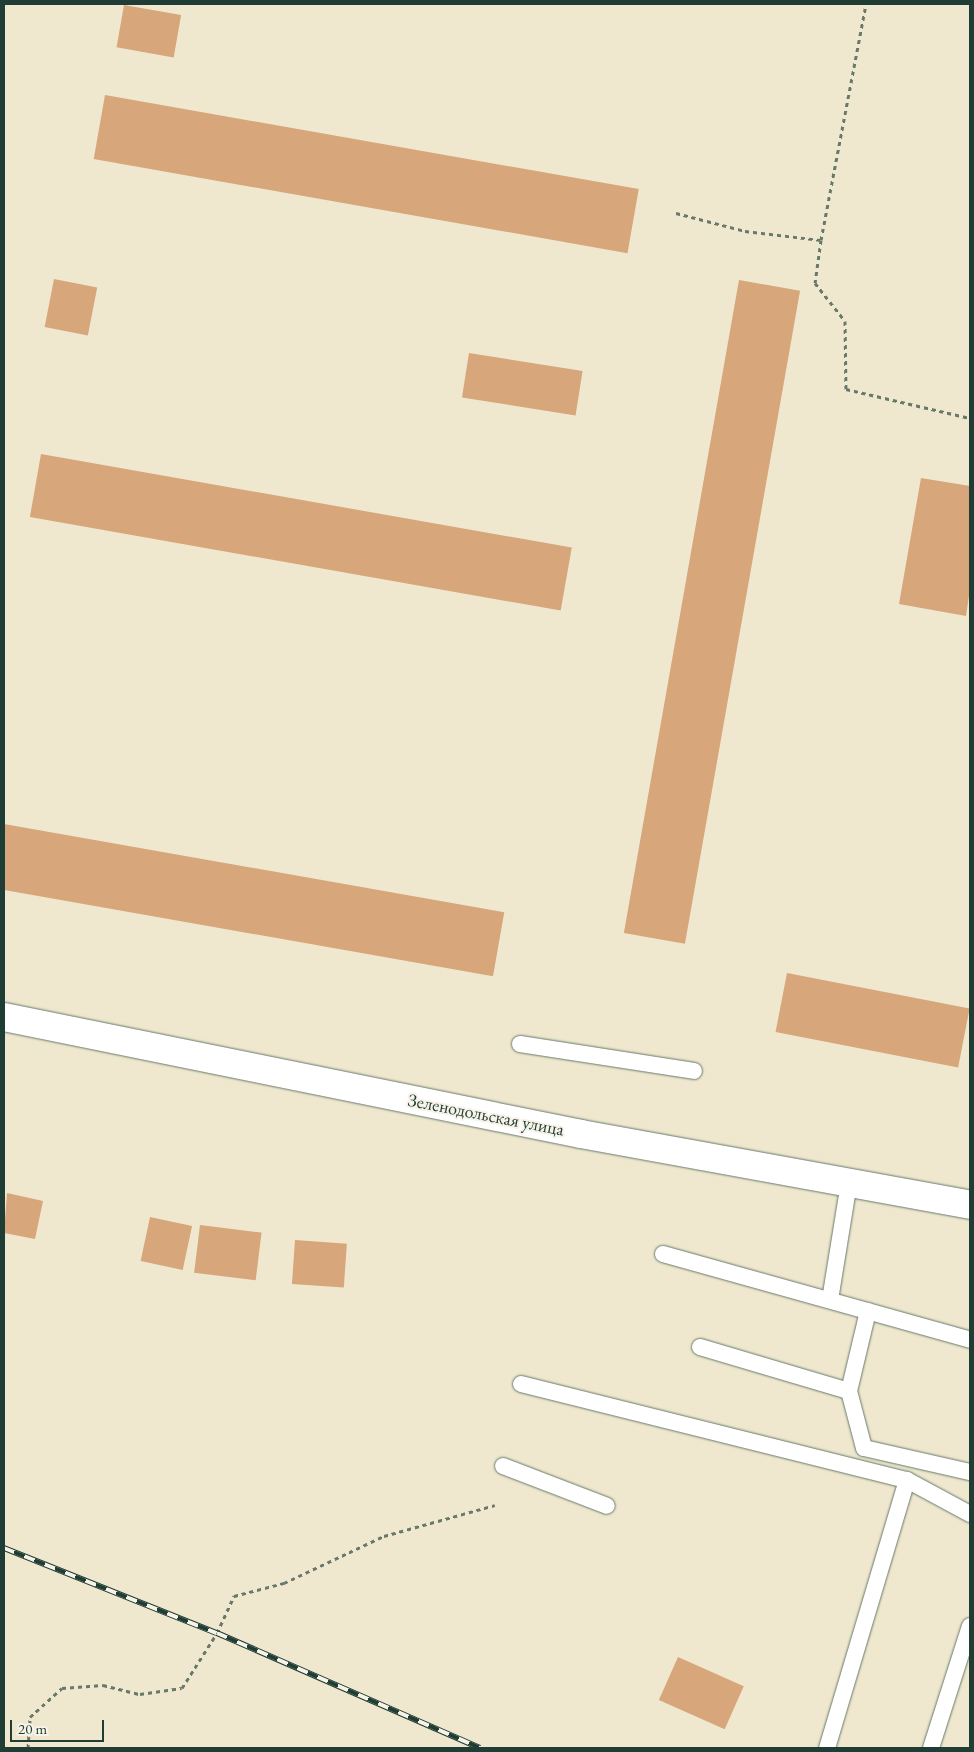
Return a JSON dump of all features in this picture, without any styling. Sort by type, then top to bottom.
[{"type":"street","name":"Зеленодольская улица","points":[[4,1017],[581,1134],[970,1205]]},
{"type":"lane","points":[[520,1044],[694,1071]]},
{"type":"lane","points":[[830,1300],[849,1182]]},
{"type":"lane","points":[[663,1254],[970,1340]]},
{"type":"lane","points":[[868,1311],[849,1391],[864,1448],[970,1472]]},
{"type":"lane","points":[[700,1347],[849,1391]]},
{"type":"lane","points":[[522,1384],[907,1480],[970,1514]]},
{"type":"lane","points":[[503,1466],[607,1506]]},
{"type":"lane","points":[[827,1748],[907,1480]]},
{"type":"lane","points":[[931,1748],[970,1626]]},
{"type":"path","points":[[866,4],[821,240],[815,283],[845,321],[846,389],[970,418]]},
{"type":"path","points":[[676,213],[744,230],[821,240]]},
{"type":"path","points":[[28,1748],[30,1717],[62,1688],[103,1685],[140,1694],[182,1688],[217,1633],[234,1596],[284,1583],[384,1536],[495,1505]]},
{"type":"building","points":[[124,5],[181,15],[174,57],[117,47]]},
{"type":"building","points":[[105,95],[639,189],[627,253],[94,159]]},
{"type":"building","points":[[54,279],[97,287],[88,335],[45,327]]},
{"type":"building","points":[[739,280],[800,291],[685,944],[624,933]]},
{"type":"building","points":[[469,353],[583,371],[576,415],[462,397]]},
{"type":"building","points":[[41,454],[572,548],[561,611],[30,517]]},
{"type":"building","points":[[921,478],[970,486],[970,589],[966,616],[899,604]]},
{"type":"building","points":[[4,824],[504,912],[493,976],[4,890]]},
{"type":"building","points":[[787,973],[970,1008],[958,1067],[776,1032]]},
{"type":"building","points":[[7,1193],[43,1201],[35,1239],[4,1233]]},
{"type":"building","points":[[150,1217],[192,1226],[183,1270],[141,1261]]},
{"type":"building","points":[[200,1225],[262,1233],[256,1280],[194,1273]]},
{"type":"building","points":[[295,1240],[347,1244],[344,1288],[292,1284]]},
{"type":"building","points":[[678,1657],[744,1686],[725,1729],[659,1700]]},
{"type":"railway","points":[[4,1548],[217,1633],[480,1748]]}]
